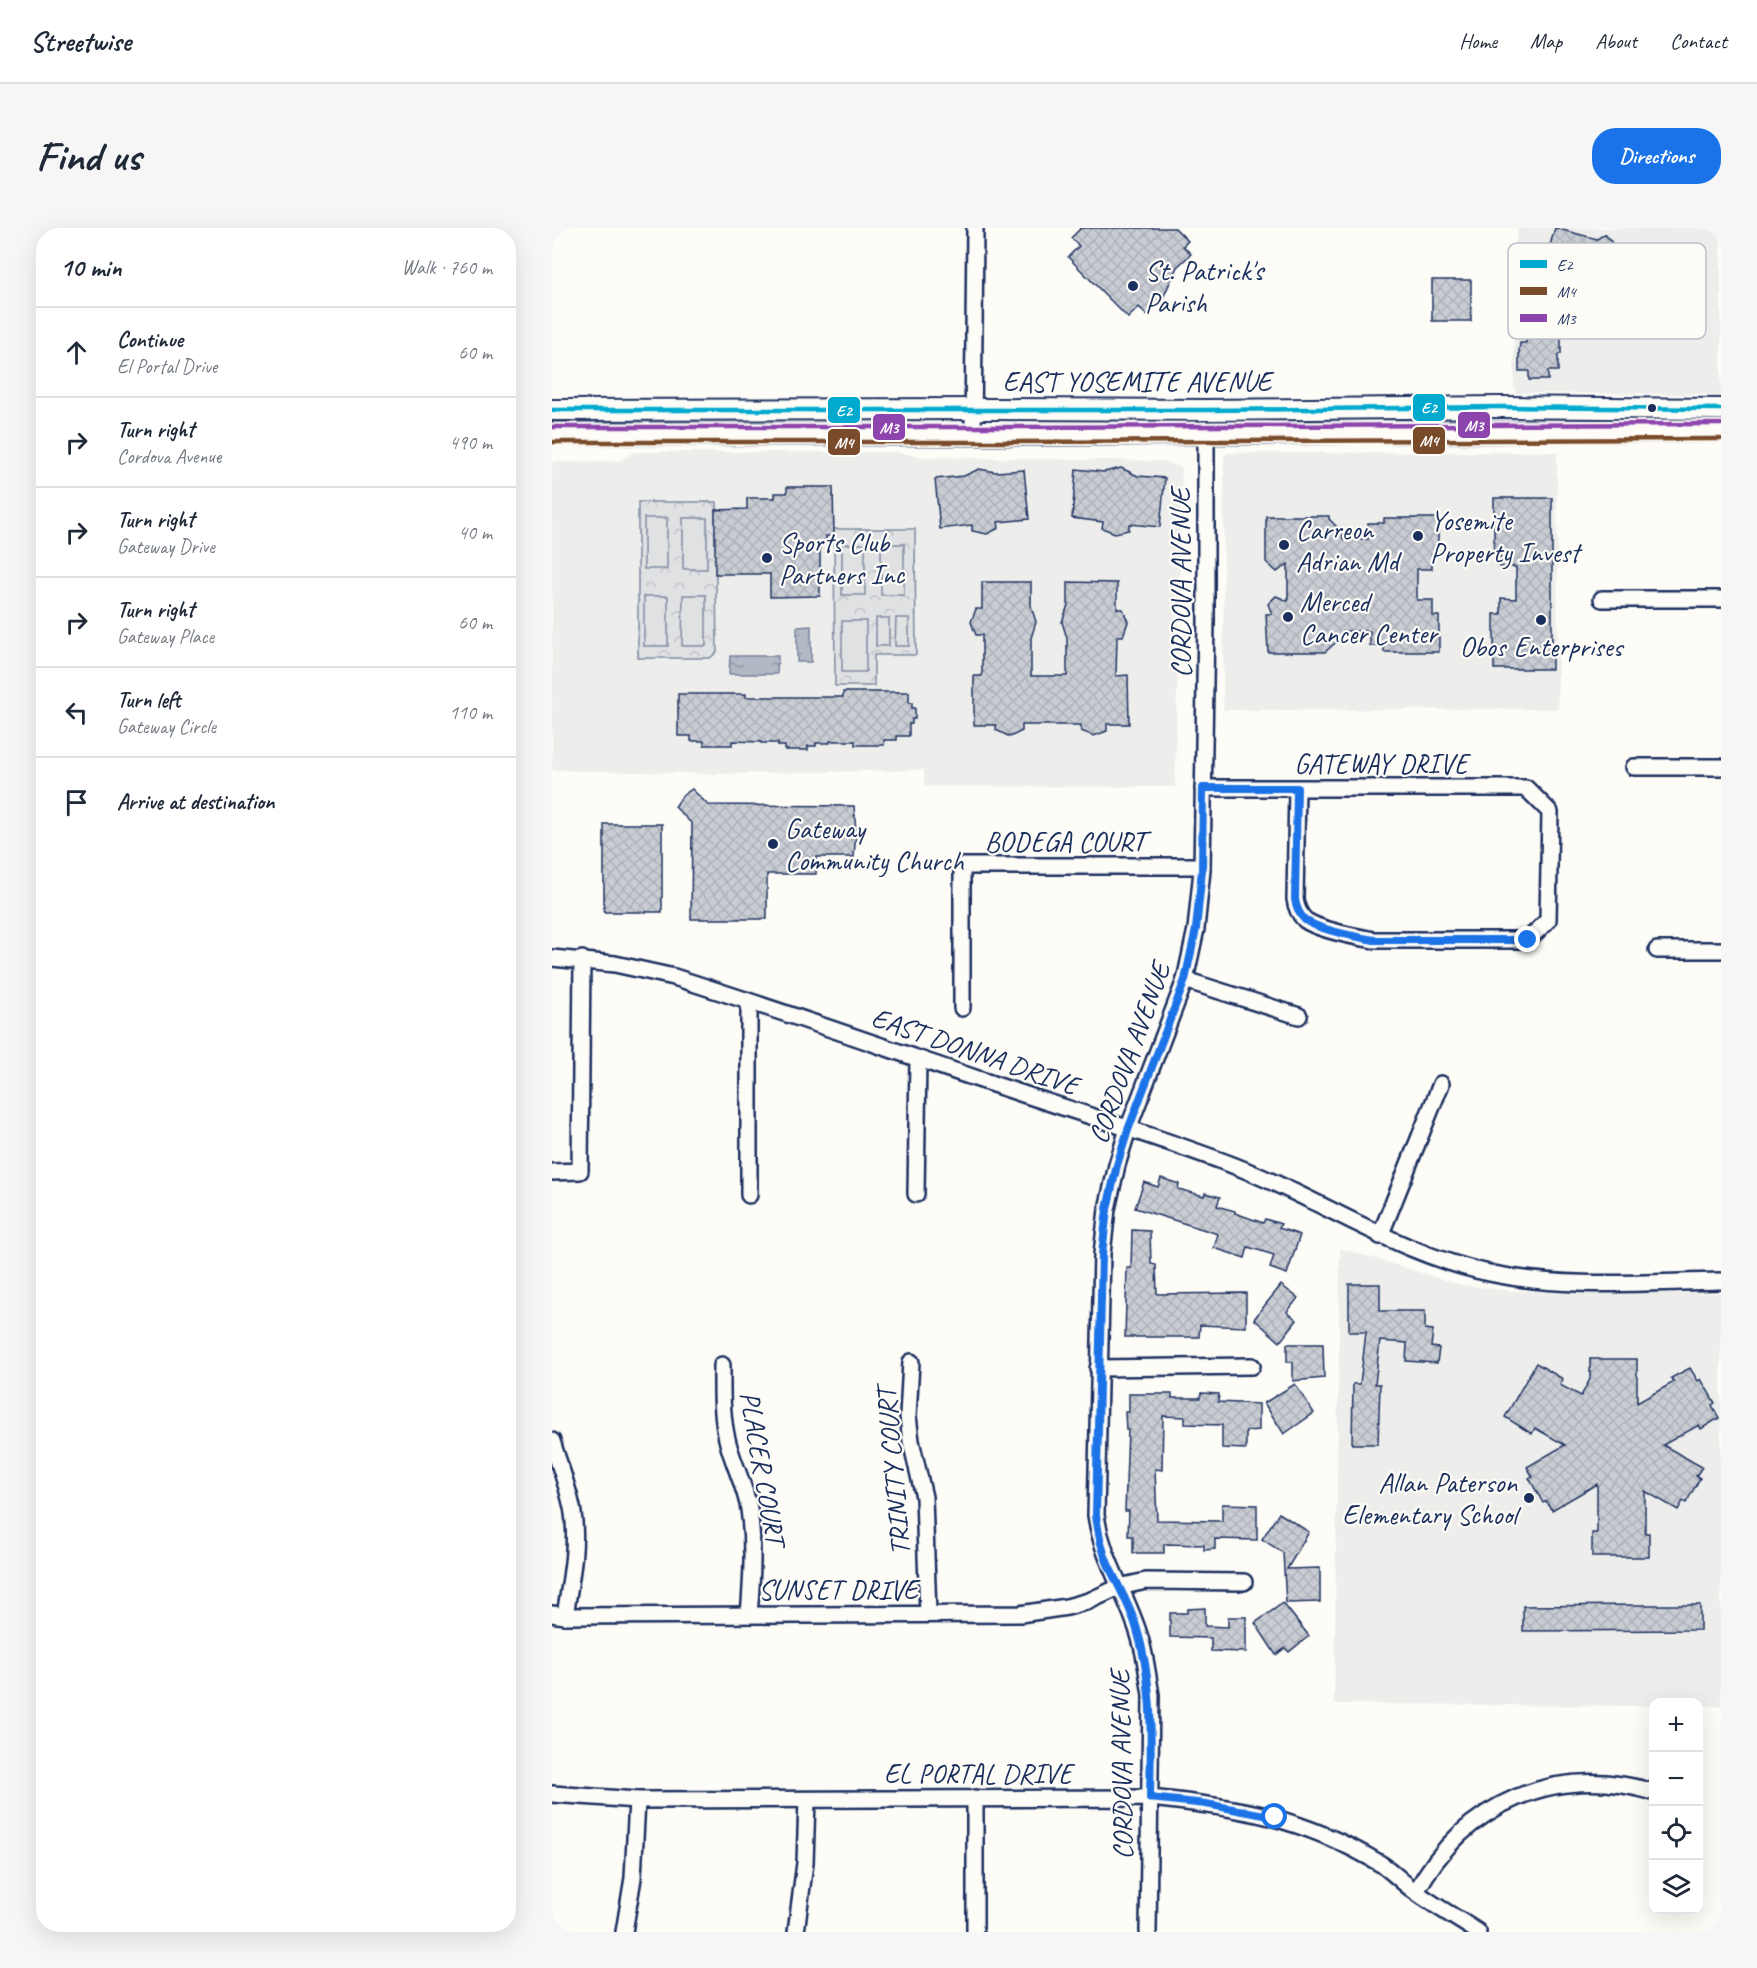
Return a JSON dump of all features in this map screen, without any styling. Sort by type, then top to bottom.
[{"type":"main road","name":"EAST YOSEMITE AVENUE","points":[[552,410],[1499,407],[1721,409]]},
{"type":"main road","points":[[1206,433],[1221,424],[1311,421],[1328,409]]},
{"type":"main road","points":[[552,422],[585,422],[611,410]]},
{"type":"main road","name":"EAST YOSEMITE AVENUE","points":[[552,435],[1721,430]]},
{"type":"street","points":[[973,434],[975,228]]},
{"type":"street","name":"CORDOVA AVENUE","points":[[1148,1932],[1152,1718],[1148,1673],[1135,1623],[1107,1562],[1098,1534],[1096,1515],[1102,1254],[1107,1209],[1117,1165],[1185,980],[1196,929],[1202,866],[1206,433]]},
{"type":"street","points":[[1602,599],[1721,599]]},
{"type":"street","points":[[1634,767],[1721,767]]},
{"type":"street","name":"GATEWAY DRIVE","points":[[1203,788],[1297,788],[1526,788],[1550,812],[1548,920],[1528,940],[1374,940],[1350,936],[1307,921],[1300,914],[1295,899],[1297,788]]},
{"type":"street","name":"BODEGA COURT","points":[[962,1008],[962,866],[1202,866]]},
{"type":"street","points":[[1657,950],[1721,950]]},
{"type":"street","name":"EAST DONNA DRIVE","points":[[552,958],[582,959],[643,969],[674,977],[1128,1130],[1262,1177],[1380,1236],[1453,1264],[1505,1276],[1593,1282],[1721,1281]]},
{"type":"street","points":[[552,1172],[580,1172],[582,959]]},
{"type":"street","points":[[1185,980],[1299,1016]]},
{"type":"street","points":[[749,1195],[750,1002]]},
{"type":"street","points":[[916,1194],[918,1059]]},
{"type":"street","points":[[1380,1236],[1441,1084]]},
{"type":"street","name":"TRINITY COURT","points":[[911,1362],[908,1416],[911,1442],[924,1497],[928,1614]]},
{"type":"street","name":"PLACER COURT","points":[[722,1365],[723,1420],[749,1509],[753,1562],[749,1615]]},
{"type":"street","points":[[1098,1368],[1252,1366]]},
{"type":"street","points":[[552,1441],[569,1492],[573,1515],[571,1573],[558,1615]]},
{"type":"street","name":"SUNSET DRIVE","points":[[558,1615],[1020,1614],[1043,1612],[1089,1601],[1119,1587],[1146,1581],[1244,1582]]},
{"type":"street","points":[[1416,1892],[1433,1863],[1458,1834],[1490,1811],[1525,1794],[1563,1784],[1582,1782],[1631,1786],[1649,1791]]},
{"type":"street","name":"EL PORTAL DRIVE","points":[[552,1794],[637,1800],[1150,1798],[1206,1804],[1275,1817],[1304,1826],[1358,1851],[1384,1866],[1416,1892],[1478,1932]]},
{"type":"street","points":[[975,1798],[975,1932]]},
{"type":"street","points":[[624,1932],[633,1878],[637,1800]]},
{"type":"street","points":[[796,1932],[805,1863],[807,1800]]},
{"type":"shaded area","points":[[1518,228],[1721,228],[1721,398],[1704,394],[1517,393],[1514,388],[1514,339],[1706,339],[1706,243],[1516,243]]},
{"type":"shaded area","points":[[634,452],[896,452],[923,457],[1163,461],[1182,467],[1175,787],[924,786],[924,770],[717,774],[552,770],[552,462],[620,461]]},
{"type":"shaded area","points":[[1557,452],[1558,709],[1223,710],[1224,456],[1229,453]]},
{"type":"shaded area","name":"Allan Paterson Elementary School","points":[[1340,1248],[1461,1285],[1513,1291],[1721,1293],[1721,1706],[1703,1706],[1703,1698],[1649,1698],[1649,1706],[1334,1704]]},
{"type":"green space","points":[[638,502],[717,502],[715,510],[717,652],[710,658],[638,658]]},
{"type":"green space","points":[[644,518],[667,518],[667,569],[644,569]]},
{"type":"green space","points":[[683,518],[707,518],[707,569],[683,569]]},
{"type":"green space","points":[[834,529],[915,529],[916,655],[874,655],[874,686],[835,686]]},
{"type":"green space","points":[[842,544],[865,544],[865,595],[842,595]]},
{"type":"green space","points":[[881,544],[904,544],[904,595],[881,595]]},
{"type":"green space","points":[[683,595],[706,595],[706,646],[682,646]]},
{"type":"green space","points":[[644,596],[668,596],[668,646],[644,646]]},
{"type":"green space","points":[[876,618],[889,618],[889,646],[876,646]]},
{"type":"green space","points":[[896,618],[909,618],[909,646],[895,646]]},
{"type":"green space","points":[[842,621],[866,621],[866,672],[842,672]]},
{"type":"water","points":[[811,626],[811,662],[797,662],[797,627]]},
{"type":"water","points":[[730,656],[778,656],[777,674],[729,674]]},
{"type":"building","name":"St. Patrick's Parish","points":[[1081,228],[1175,228],[1188,241],[1183,246],[1191,254],[1177,267],[1162,300],[1147,315],[1139,307],[1128,318],[1068,257],[1079,246],[1071,238]]},
{"type":"building","points":[[1555,228],[1597,239],[1605,234],[1612,243],[1551,243]]},
{"type":"building","points":[[1432,280],[1471,280],[1471,321],[1432,321]]},
{"type":"building","points":[[1526,339],[1561,339],[1558,371],[1548,371],[1548,380],[1529,380],[1529,371],[1519,371],[1520,343],[1526,343]]},
{"type":"building","points":[[1121,468],[1138,476],[1165,478],[1160,527],[1129,524],[1129,530],[1115,533],[1102,528],[1103,522],[1072,518],[1076,469],[1104,472]]},
{"type":"building","points":[[979,469],[996,472],[1024,470],[1029,519],[998,522],[999,528],[987,534],[972,531],[972,525],[940,529],[935,479],[964,476]]},
{"type":"building","name":"Sports Club Partners Inc","points":[[787,487],[833,487],[834,536],[826,536],[826,540],[820,543],[820,596],[770,597],[770,574],[715,574],[715,510],[747,509],[747,498],[775,498],[775,493],[787,493]]},
{"type":"building","points":[[1494,498],[1552,498],[1552,669],[1494,669],[1494,614],[1501,614],[1501,598],[1516,599],[1516,567],[1500,567],[1500,552],[1494,552]]},
{"type":"building","points":[[1266,516],[1329,516],[1329,519],[1343,533],[1343,539],[1368,539],[1368,523],[1384,523],[1384,518],[1438,518],[1438,554],[1432,554],[1432,569],[1417,569],[1417,600],[1433,600],[1433,616],[1439,616],[1439,652],[1384,652],[1384,646],[1370,646],[1370,631],[1343,631],[1343,636],[1325,652],[1268,652],[1266,614],[1272,614],[1268,604],[1276,596],[1288,601],[1288,564],[1277,572],[1266,562]]},
{"type":"building","points":[[982,582],[1031,582],[1031,606],[1036,622],[1031,638],[1031,676],[1067,676],[1067,638],[1062,622],[1068,605],[1068,582],[1117,583],[1117,609],[1123,609],[1128,622],[1123,636],[1117,636],[1116,676],[1128,675],[1129,724],[1107,724],[1107,731],[1094,736],[1081,731],[1081,725],[1022,725],[1022,731],[1010,737],[996,730],[996,725],[974,725],[974,676],[982,676],[982,635],[976,635],[971,622],[976,609],[982,609]]},
{"type":"building","points":[[843,692],[909,692],[909,703],[912,703],[912,708],[915,708],[915,719],[912,719],[912,724],[909,724],[909,736],[897,736],[897,740],[884,740],[884,745],[855,745],[855,741],[830,741],[830,743],[816,743],[816,746],[808,746],[808,750],[785,750],[785,746],[778,746],[778,743],[732,741],[732,745],[704,745],[704,741],[691,741],[691,736],[678,736],[678,694],[843,697]]},
{"type":"building","name":"Gateway Community Church","points":[[692,789],[708,805],[854,806],[856,831],[854,857],[816,857],[816,874],[767,874],[767,919],[691,919],[692,824],[675,807],[682,796]]},
{"type":"building","points":[[604,824],[662,824],[662,912],[604,912]]},
{"type":"building","points":[[1161,1178],[1179,1184],[1178,1189],[1204,1196],[1205,1193],[1220,1197],[1217,1206],[1263,1223],[1265,1219],[1281,1224],[1279,1228],[1300,1235],[1287,1274],[1270,1268],[1274,1255],[1248,1247],[1245,1258],[1214,1248],[1218,1234],[1135,1208],[1144,1182],[1158,1187]]},
{"type":"building","points":[[1132,1230],[1150,1231],[1151,1264],[1156,1265],[1157,1294],[1246,1293],[1246,1327],[1200,1325],[1199,1337],[1125,1337],[1127,1268],[1131,1268]]},
{"type":"building","points":[[1349,1284],[1380,1284],[1380,1311],[1425,1311],[1425,1329],[1433,1330],[1431,1347],[1439,1348],[1437,1363],[1406,1361],[1407,1343],[1380,1341],[1375,1384],[1380,1384],[1378,1444],[1352,1444],[1353,1384],[1360,1384],[1366,1332],[1349,1332]]},
{"type":"building","points":[[1281,1285],[1298,1298],[1287,1312],[1297,1320],[1280,1342],[1254,1319]]},
{"type":"building","points":[[1287,1344],[1323,1344],[1324,1378],[1293,1381],[1293,1362],[1287,1362]]},
{"type":"building","points":[[1590,1359],[1637,1359],[1637,1403],[1674,1382],[1671,1378],[1690,1368],[1698,1381],[1701,1379],[1715,1403],[1712,1405],[1719,1418],[1701,1429],[1699,1425],[1663,1445],[1702,1467],[1696,1476],[1700,1478],[1686,1503],[1683,1501],[1678,1510],[1645,1491],[1645,1533],[1649,1533],[1649,1557],[1592,1557],[1592,1533],[1597,1533],[1597,1484],[1552,1510],[1546,1501],[1543,1503],[1529,1478],[1533,1477],[1527,1467],[1565,1445],[1535,1428],[1532,1434],[1505,1417],[1536,1363],[1563,1379],[1560,1385],[1581,1396],[1590,1379]]},
{"type":"building","points":[[1295,1384],[1314,1413],[1284,1434],[1264,1403]]},
{"type":"building","points":[[1201,1393],[1219,1394],[1218,1402],[1259,1404],[1259,1430],[1246,1431],[1246,1449],[1222,1448],[1222,1425],[1185,1424],[1185,1417],[1163,1416],[1162,1470],[1155,1469],[1157,1520],[1222,1521],[1222,1504],[1257,1505],[1257,1540],[1215,1539],[1215,1549],[1204,1550],[1204,1545],[1164,1544],[1164,1553],[1133,1553],[1133,1536],[1128,1536],[1129,1511],[1125,1511],[1128,1430],[1126,1430],[1125,1412],[1129,1412],[1129,1394],[1172,1394],[1172,1398],[1200,1398]]},
{"type":"building","points":[[1279,1513],[1309,1532],[1287,1569],[1320,1568],[1320,1602],[1286,1603],[1283,1553],[1262,1539]]},
{"type":"building","points":[[1283,1603],[1309,1636],[1289,1652],[1285,1648],[1276,1655],[1255,1623]]},
{"type":"building","points":[[1700,1605],[1700,1630],[1523,1631],[1523,1606]]},
{"type":"building","points":[[1205,1608],[1205,1626],[1228,1627],[1228,1617],[1246,1617],[1246,1652],[1211,1651],[1211,1638],[1170,1637],[1170,1613],[1187,1613],[1188,1609]]},
{"type":"transit line","name":"E2","points":[[552,410],[1207,410],[1499,407],[1721,409]]},
{"type":"transit line","name":"M3","points":[[552,427],[1721,424]]},
{"type":"transit line","name":"M4","points":[[552,442],[1721,439]]},
{"type":"place","name":"St. Patrick's Parish","points":[[1133,286]]},
{"type":"place","name":"Yosemite Property Invest","points":[[1418,536]]},
{"type":"place","name":"Carreon Adrian Md","points":[[1284,545]]},
{"type":"place","name":"Sports Club Partners Inc","points":[[767,558]]},
{"type":"place","name":"Merced Cancer Center","points":[[1288,617]]},
{"type":"place","name":"Obos Enterprises","points":[[1541,620]]},
{"type":"place","name":"Gateway Community Church","points":[[773,844]]},
{"type":"place","name":"Allan Paterson Elementary School","points":[[1529,1498]]},
{"type":"route","points":[[1275,1817],[1206,1804],[1150,1798],[1152,1718],[1148,1673],[1135,1623],[1107,1562],[1098,1534],[1096,1515],[1102,1254],[1107,1209],[1128,1130],[1185,980],[1196,929],[1202,870],[1203,788],[1297,788],[1295,899],[1300,914],[1307,921],[1350,936],[1374,940],[1528,940]]}]
